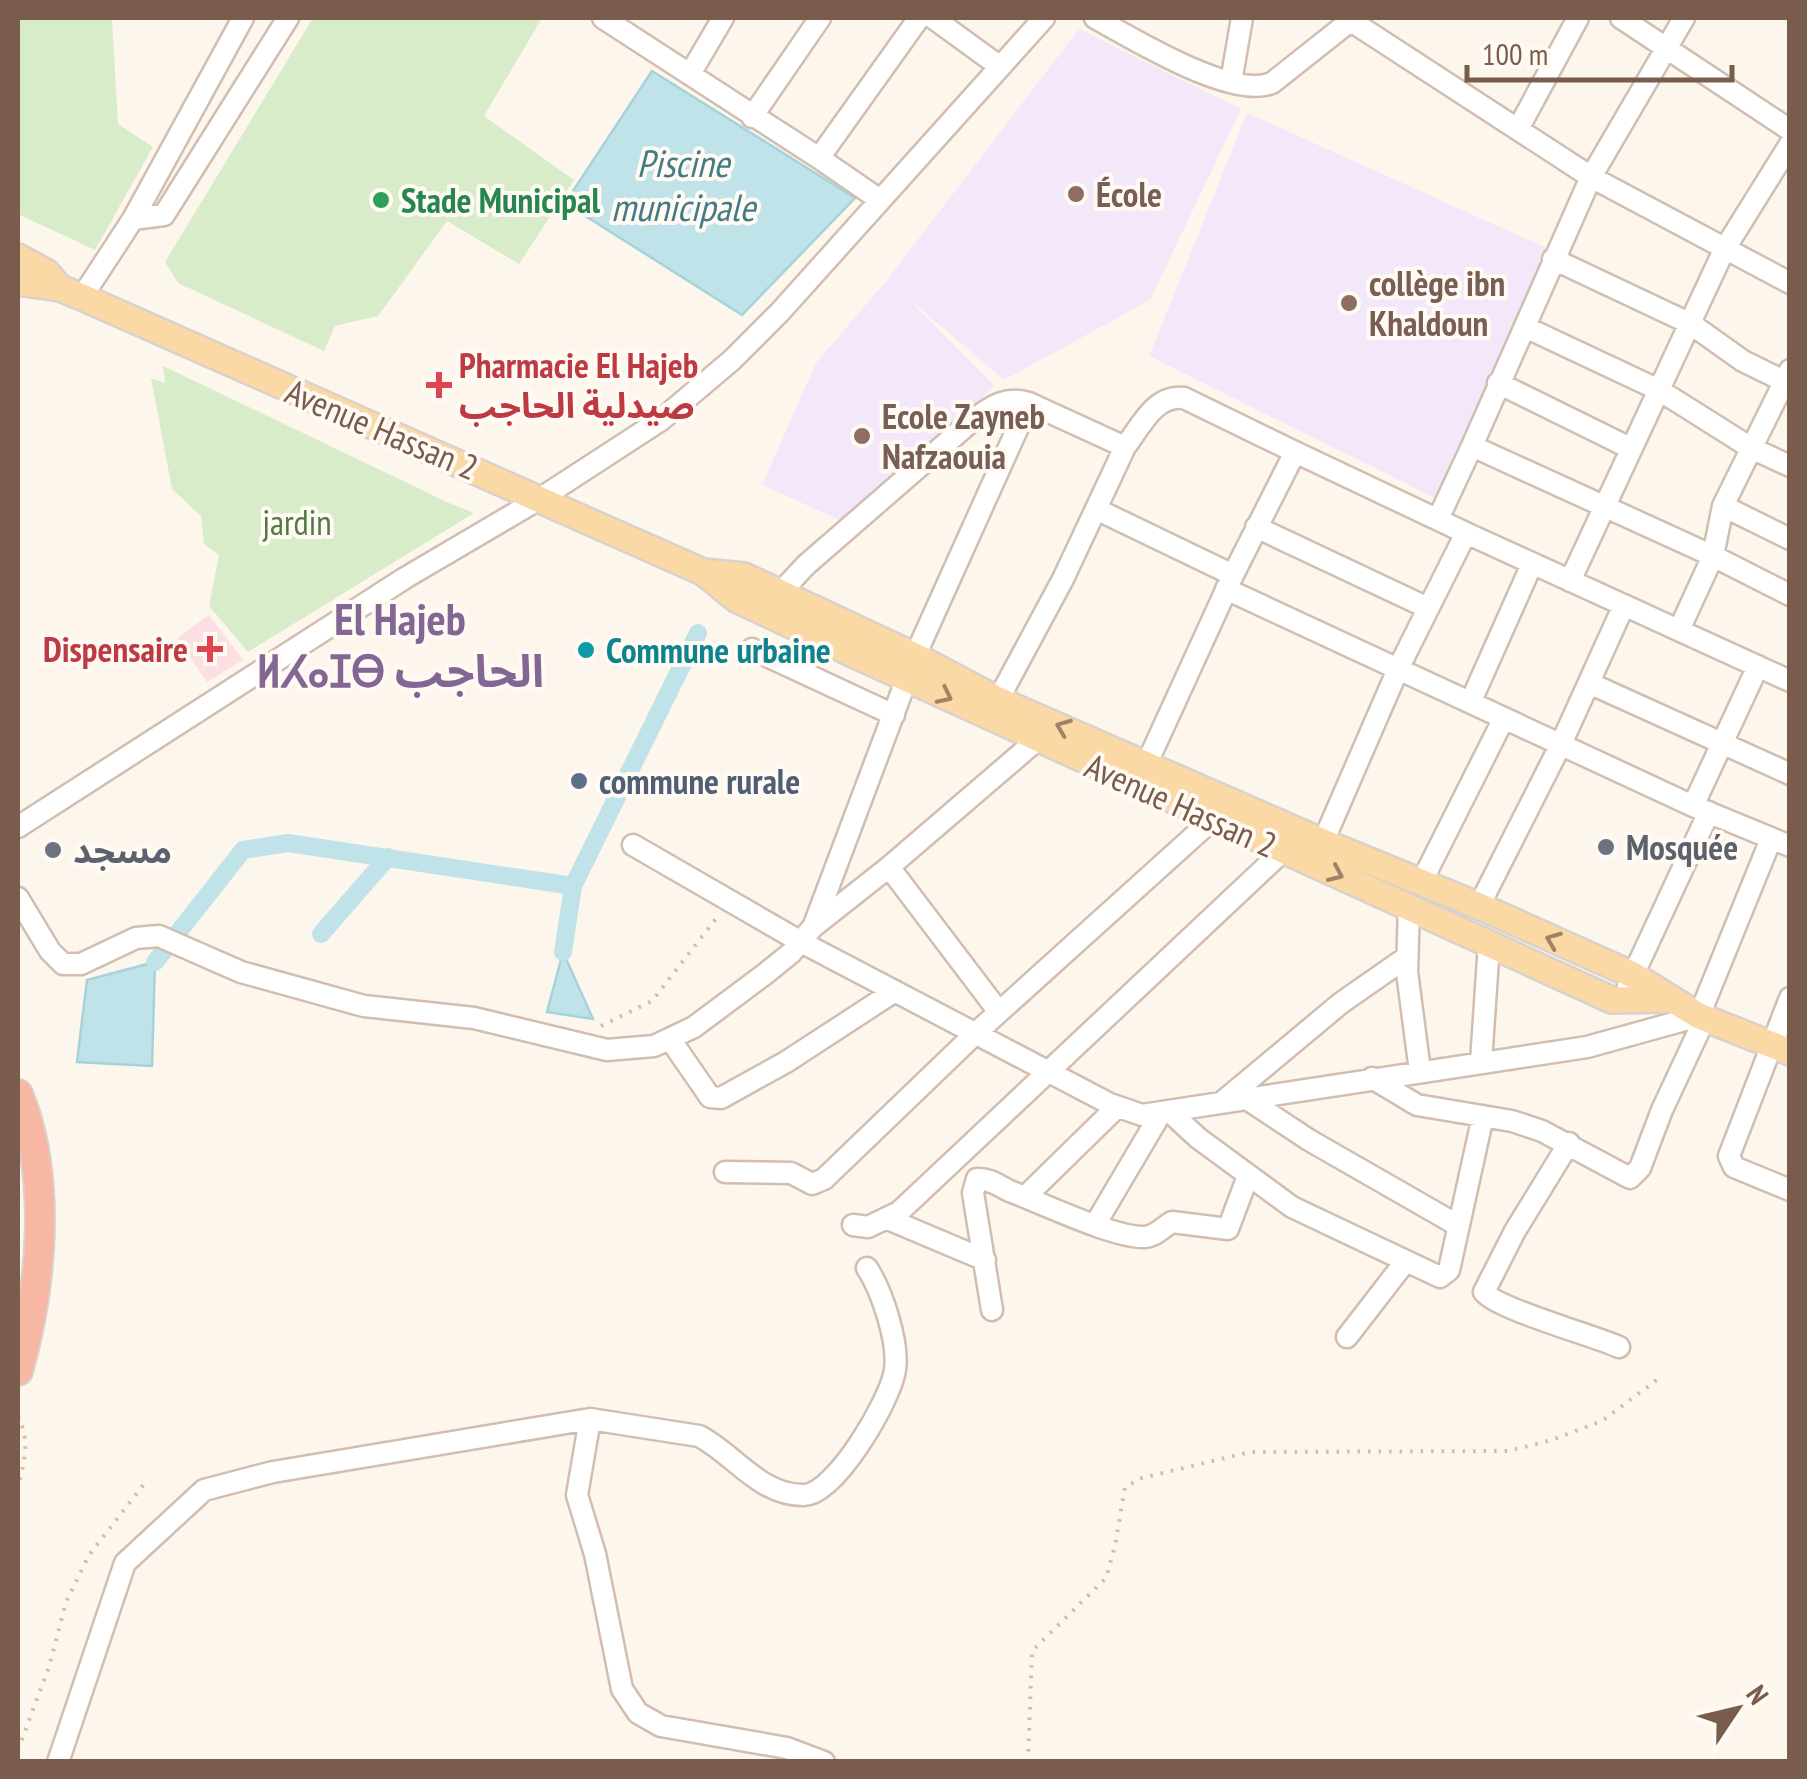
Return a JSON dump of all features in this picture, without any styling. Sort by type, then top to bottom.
[{"type":"highway","points":[[18,1094],[33,1144],[38,1252],[35,1299],[18,1370]]},
{"type":"highway","points":[[18,1154],[22,1232],[18,1307]]},
{"type":"main road","points":[[18,257],[71,292]]},
{"type":"main road","points":[[18,282],[71,292]]},
{"type":"main road","name":"Avenue Hassan 2","points":[[71,292],[704,572],[736,599],[855,655],[911,667],[998,700],[1323,842],[1490,944],[1590,990],[1621,1002],[1672,999]]},
{"type":"main road","name":"Avenue Hassan 2","points":[[704,572],[744,576],[780,593],[1036,740],[1283,851],[1415,895],[1479,906],[1633,975],[1702,1017],[1780,1049]]},
{"type":"main road","points":[[1590,990],[1601,961]]},
{"type":"street","points":[[71,292],[133,220],[242,18]]},
{"type":"street","points":[[133,220],[164,215],[288,18]]},
{"type":"street","points":[[690,74],[723,18]]},
{"type":"street","points":[[752,117],[820,18]]},
{"type":"street","points":[[819,158],[919,18]]},
{"type":"street","points":[[934,18],[999,66]]},
{"type":"street","points":[[18,826],[405,578],[541,498],[661,420],[732,360],[1044,18]]},
{"type":"street","points":[[1096,18],[1154,51],[1232,82],[1258,87],[1272,83],[1353,19],[1592,177],[1790,283]]},
{"type":"street","points":[[1232,82],[1242,18]]},
{"type":"street","points":[[1518,129],[1578,18]]},
{"type":"street","points":[[1621,18],[1790,130]]},
{"type":"street","points":[[1438,520],[1592,177],[1684,18]]},
{"type":"street","points":[[607,19],[880,200]]},
{"type":"street","points":[[1570,580],[1724,250],[1790,144]]},
{"type":"street","points":[[1552,259],[1692,324],[1743,362],[1788,379],[1723,506],[1714,556],[1680,630]]},
{"type":"street","points":[[1525,327],[1660,390],[1751,448],[1790,466]]},
{"type":"street","points":[[1498,383],[1630,448]]},
{"type":"street","points":[[998,700],[1125,447],[1159,403],[1174,397],[1184,398],[1532,564],[1790,681]]},
{"type":"street","points":[[780,593],[806,565],[974,419],[1007,400],[1028,403],[1125,447]]},
{"type":"street","points":[[807,934],[911,667],[1028,403]]},
{"type":"street","points":[[1472,446],[1790,594]]},
{"type":"street","points":[[1147,763],[1295,452]]},
{"type":"street","points":[[1723,506],[1790,539]]},
{"type":"street","points":[[1096,510],[1230,582],[1504,718],[1780,842],[1636,1176],[1626,1178],[1542,1131],[1417,1105],[1372,1078]]},
{"type":"street","points":[[1256,527],[1428,608]]},
{"type":"street","points":[[1323,842],[1400,667],[1466,533]]},
{"type":"street","points":[[1471,701],[1532,564]]},
{"type":"street","points":[[1479,906],[1561,744],[1624,605]]},
{"type":"street","points":[[752,649],[894,714]]},
{"type":"street","points":[[845,692],[855,655]]},
{"type":"street","points":[[1621,1002],[1758,666]]},
{"type":"street","points":[[1589,683],[1790,774]]},
{"type":"street","points":[[1420,1072],[1407,956],[1415,895],[1504,718]]},
{"type":"street","points":[[18,898],[50,951],[64,964],[81,964],[136,938],[158,936],[241,972],[364,1006],[474,1018],[608,1050],[641,1049],[694,1027],[791,953],[807,934],[1036,740]]},
{"type":"street","points":[[725,1172],[792,1174],[809,1184],[819,1182],[998,1012],[1214,819]]},
{"type":"street","points":[[633,844],[728,900],[807,934],[895,991],[1116,1107],[1142,1115],[1587,1046],[1702,1017]]},
{"type":"street","points":[[853,1225],[868,1226],[888,1219],[1051,1072],[1283,851]]},
{"type":"street","points":[[890,866],[998,1012]]},
{"type":"street","points":[[1481,1062],[1490,944]]},
{"type":"street","points":[[1220,1103],[1341,1003],[1407,956]]},
{"type":"street","points":[[670,1040],[706,1092],[715,1099],[721,1098],[786,1062],[895,991]]},
{"type":"street","points":[[1790,998],[1780,1049],[1730,1160],[1739,1169],[1790,1190]]},
{"type":"street","points":[[1247,1099],[1309,1140],[1459,1226]]},
{"type":"street","points":[[1025,1197],[1116,1107]]},
{"type":"street","points":[[1166,1112],[1292,1207],[1432,1275],[1446,1276],[1483,1116]]},
{"type":"street","points":[[1096,1224],[1166,1112]]},
{"type":"street","points":[[1569,1144],[1515,1231],[1484,1292],[1503,1306],[1619,1347]]},
{"type":"street","points":[[992,1310],[973,1193],[977,1179],[985,1178],[1096,1224],[1145,1236],[1156,1234],[1172,1222],[1226,1230],[1248,1176]]},
{"type":"street","points":[[888,1219],[985,1260]]},
{"type":"street","points":[[1347,1337],[1406,1262]]},
{"type":"street","points":[[58,1762],[125,1562],[204,1490],[273,1472],[590,1420],[698,1436],[712,1443],[749,1476],[799,1495],[820,1490],[845,1467],[885,1396],[896,1368],[881,1290],[867,1268]]},
{"type":"street","points":[[590,1420],[576,1496],[595,1554],[622,1690],[638,1712],[661,1726],[787,1748],[824,1762]]},
{"type":"path","points":[[600,1026],[652,1001],[728,900]]},
{"type":"path","points":[[1028,1762],[1032,1651],[1106,1578],[1116,1546],[1124,1487],[1142,1478],[1250,1452],[1508,1450],[1602,1422],[1658,1379]]},
{"type":"path","points":[[18,1416],[26,1432],[18,1486]]},
{"type":"path","points":[[18,1750],[48,1668],[66,1602],[90,1555],[148,1480]]},
{"type":"shaded area","name":"École","points":[[1079,29],[1241,109],[1150,300],[1004,380],[903,294],[995,386],[844,522],[762,485],[816,363],[887,280]]},
{"type":"shaded area","name":"collège ibn Khaldoun","points":[[1247,113],[1551,250],[1441,501],[1149,356]]},
{"type":"shaded area","name":"Dispensaire","points":[[209,615],[243,660],[207,682],[177,638]]},
{"type":"green space","points":[[18,18],[112,18],[118,124],[153,147],[95,250],[18,214]]},
{"type":"green space","name":"Stade Municipal","points":[[313,18],[542,18],[484,116],[574,180],[519,264],[447,221],[378,316],[335,326],[324,351],[178,283],[165,262]]},
{"type":"green space","name":"jardin","points":[[163,366],[474,513],[248,652],[209,606],[219,555],[204,544],[201,516],[172,489],[151,378],[165,383]]},
{"type":"water","name":"Piscine municipale","points":[[652,71],[855,198],[742,315],[565,203]]},
{"type":"water","points":[[563,952],[593,1019],[547,1012]]},
{"type":"water","points":[[155,962],[152,1066],[77,1062],[87,980]]},
{"type":"waterway","points":[[563,952],[573,886],[698,633]]},
{"type":"waterway","points":[[155,962],[243,850],[288,843],[573,886]]},
{"type":"waterway","points":[[321,934],[388,857]]},
{"type":"place","name":"École","points":[[1076,194]]},
{"type":"place","name":"Stade Municipal","points":[[381,200]]},
{"type":"place","name":"collège ibn Khaldoun","points":[[1349,303]]},
{"type":"place","name":"Pharmacie El Hajeb صيدلية الحاجب","points":[[439,385]]},
{"type":"place","name":"Ecole Zayneb Nafzaouia","points":[[862,436]]},
{"type":"place","name":"Dispensaire","points":[[210,649]]},
{"type":"place","name":"Commune urbaine","points":[[586,650]]},
{"type":"place","name":"commune rurale","points":[[579,781]]},
{"type":"place","name":"Mosquée","points":[[1606,847]]},
{"type":"place","name":"مسجد","points":[[53,850]]},
{"type":"district","name":"El Hajeb ⵍⵃⴰⵊⴱ الحاجب","points":[[400,644]]}]
